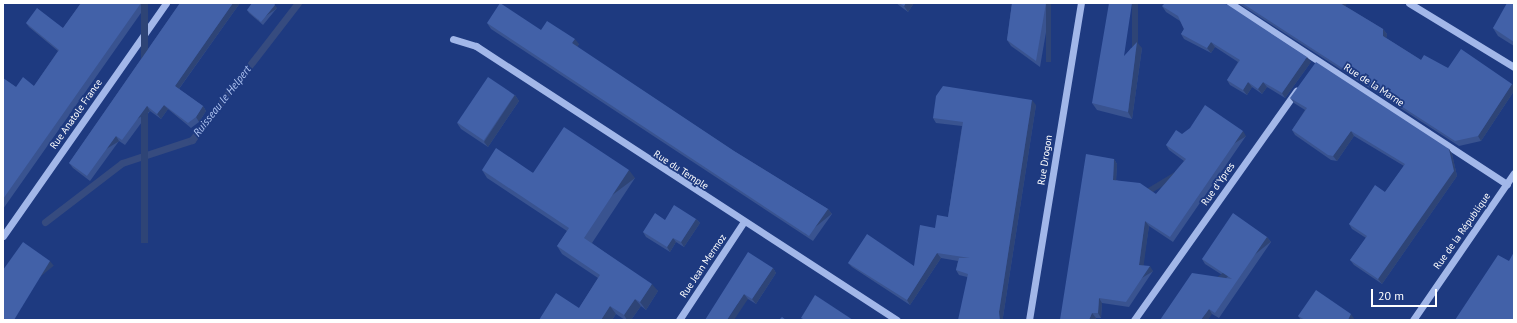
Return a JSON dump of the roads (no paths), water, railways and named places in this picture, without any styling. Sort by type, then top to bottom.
[{"type":"street","name":"Rue Anatole France","points":[[3,236],[166,3]]},
{"type":"street","name":"Rue Drogon","points":[[1029,320],[1081,3]]},
{"type":"street","name":"Rue de la Marne","points":[[1230,3],[1507,184]]},
{"type":"street","points":[[1409,3],[1514,68]]},
{"type":"street","name":"Rue du Temple","points":[[452,39],[476,46],[743,223],[897,320]]},
{"type":"street","points":[[1313,66],[1318,60]]},
{"type":"street","name":"Rue d'Ypres","points":[[1134,320],[1299,86]]},
{"type":"street","name":"Rue de la République","points":[[1413,320],[1514,173]]},
{"type":"street","name":"Rue Jean Mermoz","points":[[679,320],[743,223]]},
{"type":"waterway","name":"Ruisseau le Helpert","points":[[45,222],[122,163],[192,140],[298,3]]}]
